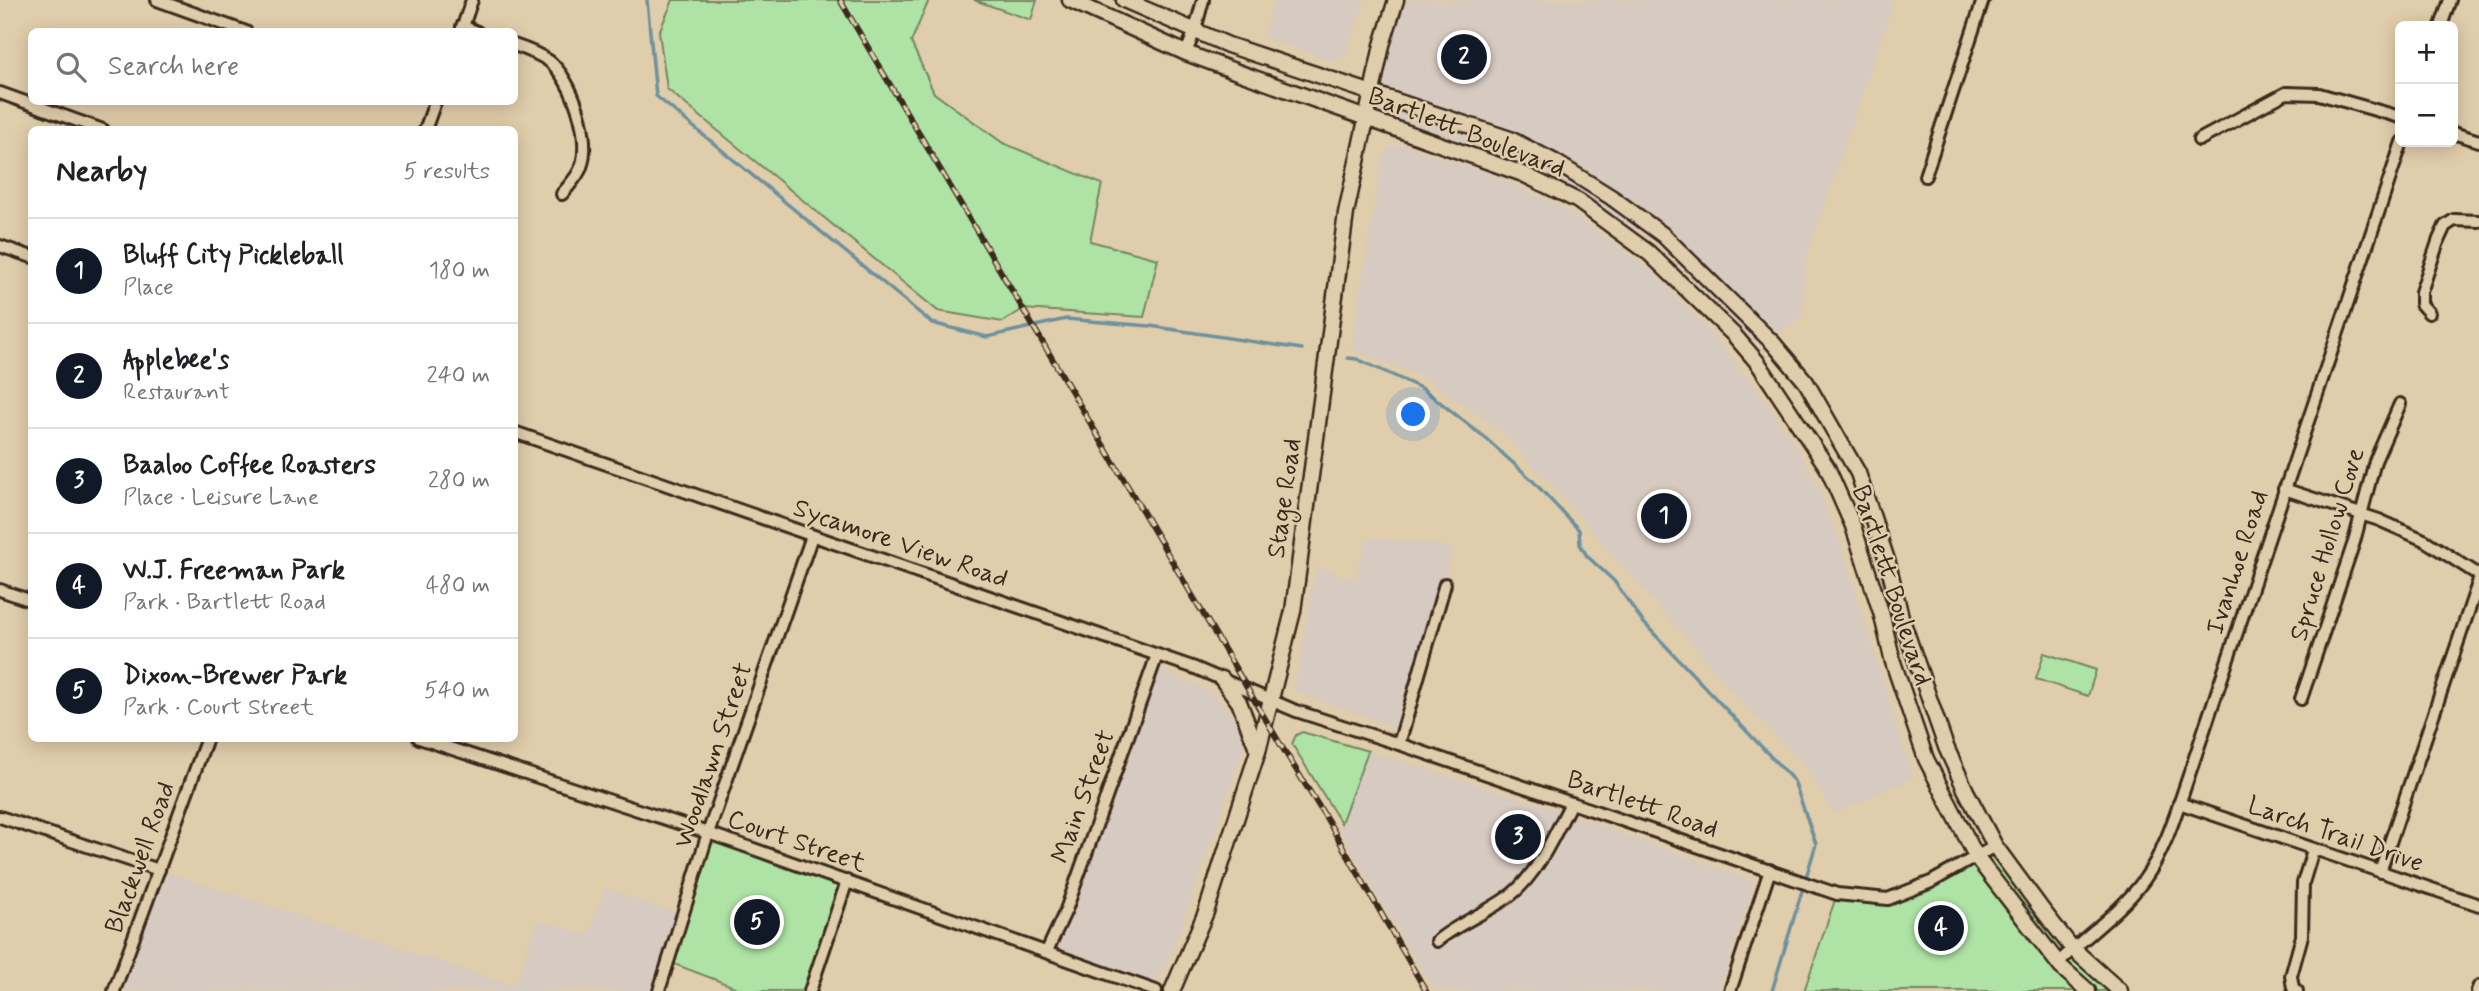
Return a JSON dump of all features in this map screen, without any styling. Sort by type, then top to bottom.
[{"type":"main road","name":"Bartlett Boulevard","points":[[1070,0],[1186,52],[1523,174],[1578,201],[1649,253],[1734,335],[1758,363],[1827,467],[1853,526],[1893,662],[1926,759],[1977,858],[2058,963],[2088,991]]},
{"type":"main road","name":"Bartlett Boulevard","points":[[1124,0],[1228,45],[1510,139],[1592,185],[1663,235],[1773,343],[1806,382],[1858,473],[1888,563],[1901,617],[1945,747],[1966,792],[1995,846],[2073,948],[2120,991]]},
{"type":"main road","name":"Stage Road","points":[[1172,991],[1206,912],[1258,751],[1293,611],[1346,213],[1366,118],[1396,0]]},
{"type":"main road","points":[[1868,571],[1888,563]]},
{"type":"main road","points":[[1222,679],[1240,702],[1258,751]]},
{"type":"main road","points":[[1926,759],[1945,747]]},
{"type":"street","points":[[157,0],[235,28]]},
{"type":"street","points":[[462,28],[472,0]]},
{"type":"street","points":[[1186,52],[1203,0]]},
{"type":"street","points":[[1925,176],[1983,0]]},
{"type":"street","points":[[2443,21],[2450,0]]},
{"type":"street","points":[[518,46],[534,52],[552,64],[566,84],[579,114],[585,137],[582,167],[562,194]]},
{"type":"street","points":[[0,93],[28,103]]},
{"type":"street","points":[[2199,140],[2286,93],[2319,94],[2395,116]]},
{"type":"street","points":[[33,105],[92,126]]},
{"type":"street","points":[[426,126],[434,105]]},
{"type":"street","points":[[2458,135],[2479,141]]},
{"type":"street","name":"Ivanhoe Road","points":[[2058,963],[2105,923],[2144,879],[2164,844],[2400,147]]},
{"type":"street","points":[[2429,313],[2421,304],[2421,292],[2445,226],[2458,219],[2479,221]]},
{"type":"street","points":[[0,246],[28,256]]},
{"type":"street","name":"Spruce Hollow Cove","points":[[2301,699],[2361,514],[2375,461],[2400,404]]},
{"type":"street","name":"Sycamore View Road","points":[[518,433],[1157,655],[1271,700]]},
{"type":"street","points":[[2284,489],[2361,514],[2424,540],[2479,575]]},
{"type":"street","name":"Woodlawn Street","points":[[659,991],[708,833],[813,536]]},
{"type":"street","points":[[2380,872],[2479,580]]},
{"type":"street","points":[[1399,744],[1445,584]]},
{"type":"street","points":[[0,590],[28,600]]},
{"type":"street","name":"Main Street","points":[[1047,951],[1066,909],[1157,655]]},
{"type":"street","name":"Bartlett Road","points":[[1271,700],[1296,711],[1837,894],[1888,900],[1931,882],[1995,846]]},
{"type":"street","name":"Blackwell Road","points":[[114,991],[206,742]]},
{"type":"street","name":"Court Street","points":[[431,742],[708,833],[1156,991]]},
{"type":"street","points":[[1437,941],[1512,894],[1525,881],[1571,803]]},
{"type":"street","name":"Larch Trail Drive","points":[[2179,803],[2479,905]]},
{"type":"street","points":[[0,817],[159,870]]},
{"type":"street","points":[[2297,991],[2293,988],[2291,976],[2302,936],[2302,888],[2314,850]]},
{"type":"street","points":[[1730,991],[1770,870]]},
{"type":"street","points":[[810,991],[847,881]]},
{"type":"street","points":[[2477,991],[2479,986]]},
{"type":"shaded area","points":[[1274,0],[1365,0],[1346,54],[1332,61],[1262,36]]},
{"type":"shaded area","points":[[1396,0],[1894,0],[1806,259],[1802,316],[1760,347],[1657,244],[1565,183],[1527,165],[1368,109]]},
{"type":"shaded area","points":[[1402,144],[1490,173],[1566,209],[1651,270],[1703,324],[1759,393],[1800,452],[1840,542],[1913,778],[1834,814],[1806,766],[1747,707],[1563,498],[1500,431],[1426,379],[1351,349],[1381,163],[1388,147]]},
{"type":"shaded area","points":[[1367,537],[1453,547],[1400,729],[1294,691],[1316,567],[1355,580]]},
{"type":"shaded area","points":[[1157,667],[1205,689],[1220,700],[1243,730],[1246,741],[1194,893],[1163,973],[1157,981],[1147,984],[1055,951]]},
{"type":"shaded area","points":[[1368,751],[1559,810],[1755,882],[1719,991],[1436,991],[1409,951],[1339,829]]},
{"type":"shaded area","points":[[159,870],[515,986],[537,920],[588,935],[605,888],[683,916],[659,991],[114,991]]},
{"type":"green space","points":[[673,0],[929,0],[911,42],[934,93],[1003,143],[1102,184],[1090,241],[1158,259],[1144,317],[1023,309],[1003,322],[938,311],[667,89],[659,32]]},
{"type":"green space","points":[[974,0],[1037,0],[1031,20]]},
{"type":"green space","points":[[2044,653],[2096,670],[2088,696],[2036,679]]},
{"type":"green space","points":[[1302,732],[1368,751],[1341,823],[1292,744],[1296,735]]},
{"type":"green space","points":[[708,833],[847,881],[810,991],[745,991],[669,962]]},
{"type":"green space","points":[[1995,846],[2040,907],[2120,991],[1804,991],[1837,894],[1888,899]]},
{"type":"waterway","points":[[647,0],[656,96],[932,323],[987,337],[1066,319],[1150,326],[1302,349]]},
{"type":"waterway","points":[[1348,358],[1357,359],[1423,389],[1484,437],[1531,479],[1579,530],[1580,544],[1587,556],[1614,581],[1643,622],[1794,781],[1816,844],[1772,991]]},
{"type":"railway","points":[[840,0],[1328,821],[1426,991]]},
{"type":"place","name":"Applebee's","points":[[1464,57]]},
{"type":"place","name":"Bluff City Pickleball","points":[[1664,516]]},
{"type":"place","name":"Baaloo Coffee Roasters","points":[[1518,837]]},
{"type":"place","name":"Dixon-Brewer Park","points":[[757,922]]},
{"type":"place","name":"W.J. Freeman Park","points":[[1941,928]]}]
